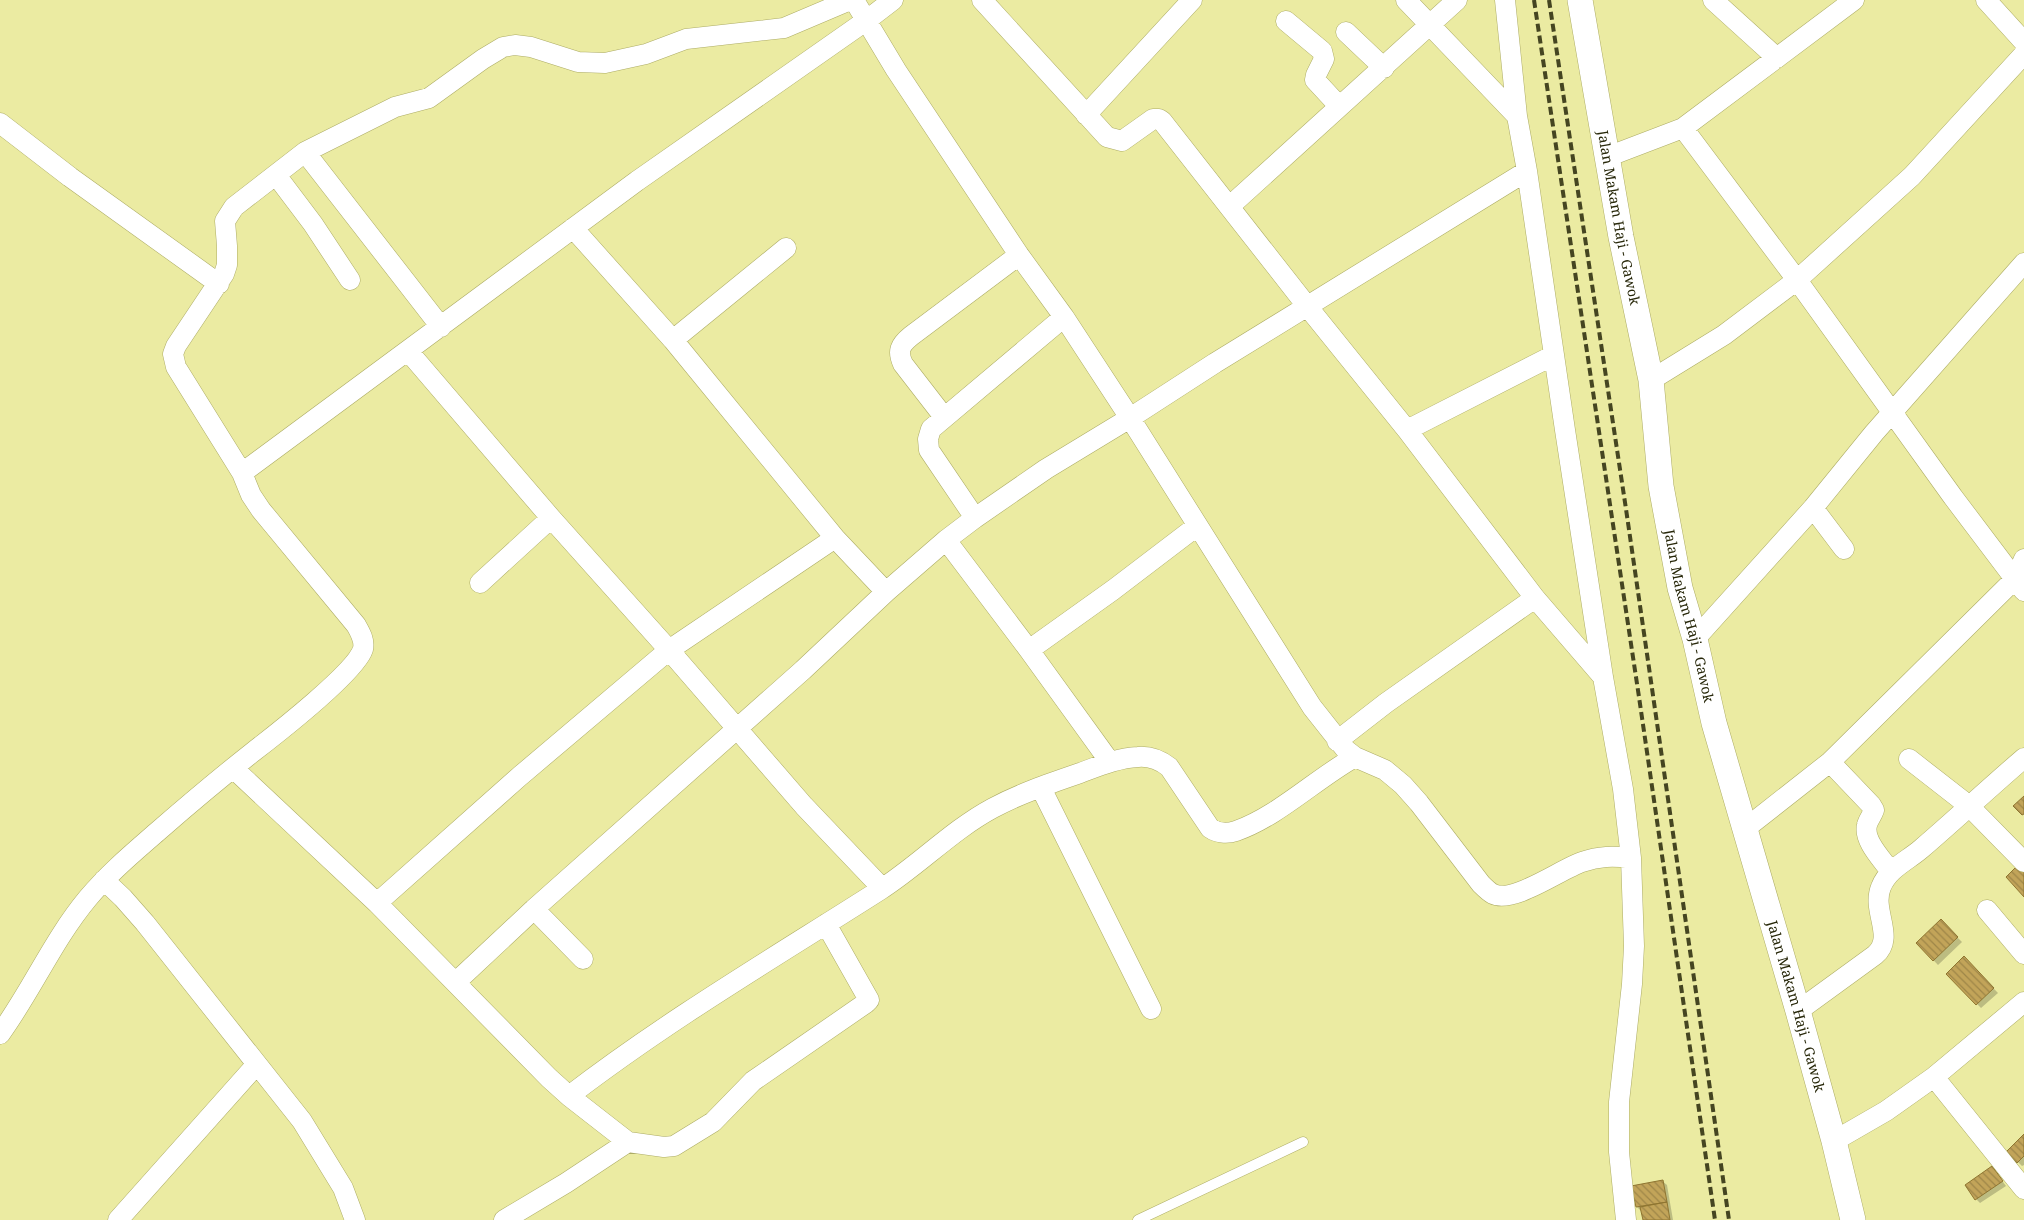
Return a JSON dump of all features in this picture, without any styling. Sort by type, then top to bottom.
[{"type":"street","points":[[0,1034],[17,1011],[56,943],[88,898],[104,880],[138,848],[297,717],[355,663],[364,647],[362,636],[356,625],[261,510],[251,495],[242,473],[174,360],[176,346],[183,332],[219,284],[226,265],[226,222],[229,213],[234,207],[305,152],[395,107],[422,102],[503,47],[515,45],[531,47],[578,62],[605,63],[646,54],[686,40],[784,28],[850,0]]},
{"type":"street","points":[[854,0],[896,70],[1130,418],[1312,707],[1337,741],[1355,757],[1385,770],[1403,784],[1481,884],[1494,895],[1515,894],[1581,862],[1606,855],[1631,858]]},
{"type":"street","points":[[242,473],[637,181],[893,0]]},
{"type":"street","points":[[982,0],[1107,137],[1122,140],[1153,119],[1160,119],[1407,430],[1535,598],[1603,677]]},
{"type":"street","points":[[1086,115],[1192,0]]},
{"type":"street","points":[[1406,0],[1517,116]]},
{"type":"street","points":[[1230,206],[1457,0]]},
{"type":"street","points":[[1504,0],[1517,116],[1527,171],[1603,677],[1623,789],[1631,858],[1634,946],[1632,984],[1619,1102],[1619,1152],[1626,1220]]},
{"type":"street","name":"Jalan Makam Haji - Gawok","points":[[1580,0],[1621,238],[1651,380],[1661,486],[1680,588],[1695,639],[1714,723],[1798,1011],[1834,1141],[1853,1220]]},
{"type":"street","points":[[1713,0],[1777,58]]},
{"type":"street","points":[[1607,157],[1682,128],[1854,0]]},
{"type":"street","points":[[1986,0],[2024,42]]},
{"type":"street","points":[[1286,21],[1322,51],[1324,59],[1315,80],[1338,106]]},
{"type":"street","points":[[1346,32],[1384,68]]},
{"type":"street","points":[[1651,380],[1724,335],[1798,280],[1912,176],[2024,54]]},
{"type":"street","points":[[0,123],[70,177],[219,284]]},
{"type":"street","points":[[1682,128],[1798,280],[2019,585]]},
{"type":"street","points":[[305,152],[441,327]]},
{"type":"street","points":[[456,982],[534,909],[886,592],[946,540],[975,518],[1046,469],[1130,418],[1215,362],[1527,171]]},
{"type":"street","points":[[276,175],[313,224],[350,280]]},
{"type":"street","points":[[574,228],[672,340],[835,538],[886,592]]},
{"type":"street","points":[[672,340],[786,248]]},
{"type":"street","points":[[944,417],[903,364],[899,356],[900,348],[911,336],[1019,255]]},
{"type":"street","points":[[1695,639],[1813,508],[1892,412],[2024,263]]},
{"type":"street","points":[[975,518],[929,450],[928,444],[931,429],[1064,318]]},
{"type":"street","points":[[408,351],[550,518],[669,650],[736,729],[804,806],[882,888]]},
{"type":"street","points":[[1407,430],[1554,355]]},
{"type":"street","points":[[1813,508],[1844,549]]},
{"type":"street","points":[[480,583],[550,518]]},
{"type":"street","points":[[1029,650],[1113,590],[1197,526]]},
{"type":"street","points":[[377,903],[520,776],[669,650],[835,538]]},
{"type":"street","points":[[946,540],[1110,762]]},
{"type":"street","points":[[1746,828],[1830,762],[2019,585],[2024,559]]},
{"type":"street","points":[[1337,741],[1386,703],[1535,598]]},
{"type":"street","points":[[569,1096],[612,1062],[660,1029],[882,888],[990,810],[1022,794],[1110,762],[1140,756],[1162,761],[1177,777],[1210,828],[1218,833],[1234,832],[1277,809],[1355,757]]},
{"type":"street","points":[[1798,1011],[1882,948],[1885,937],[1878,903],[1880,888],[1891,872],[1917,853],[1968,805],[2024,758]]},
{"type":"street","points":[[1909,759],[1968,805],[2024,862]]},
{"type":"street","points":[[1830,762],[1874,810],[1867,824],[1866,832],[1869,841],[1891,872]]},
{"type":"street","points":[[233,768],[377,903],[549,1078],[628,1142],[674,1146],[699,1132],[713,1122],[753,1081],[866,1004],[869,1000],[868,996],[826,924]]},
{"type":"street","points":[[1041,788],[1151,1009]]},
{"type":"street","points":[[104,880],[145,922],[302,1121],[342,1188],[355,1220]]},
{"type":"street","points":[[534,909],[583,960]]},
{"type":"street","points":[[1987,910],[2024,954]]},
{"type":"street","points":[[1834,1141],[1886,1111],[1934,1077],[2024,1002]]},
{"type":"street","points":[[118,1220],[258,1064]]},
{"type":"street","points":[[1934,1077],[2024,1189]]},
{"type":"street","points":[[504,1220],[566,1183],[628,1142]]},
{"type":"lane","points":[[1138,1220],[1303,1142]]},
{"type":"building","points":[[2024,796],[2024,814],[2022,815],[2013,806]]},
{"type":"building","points":[[2020,863],[2024,867],[2024,897],[2006,877]]},
{"type":"building","points":[[1941,919],[1958,937],[1933,961],[1916,943]]},
{"type":"building","points":[[1964,956],[1994,988],[1976,1005],[1946,974]]},
{"type":"building","points":[[2024,1134],[2024,1156],[2017,1163],[2006,1152]]},
{"type":"building","points":[[1992,1166],[2003,1181],[1975,1200],[1965,1185]]},
{"type":"building","points":[[1663,1180],[1667,1202],[1636,1207],[1631,1186]]},
{"type":"building","points":[[1667,1202],[1670,1220],[1643,1220],[1640,1207]]},
{"type":"railway","points":[[1534,0],[1639,697],[1715,1220]]},
{"type":"railway","points":[[1549,0],[1626,509],[1729,1220]]}]
